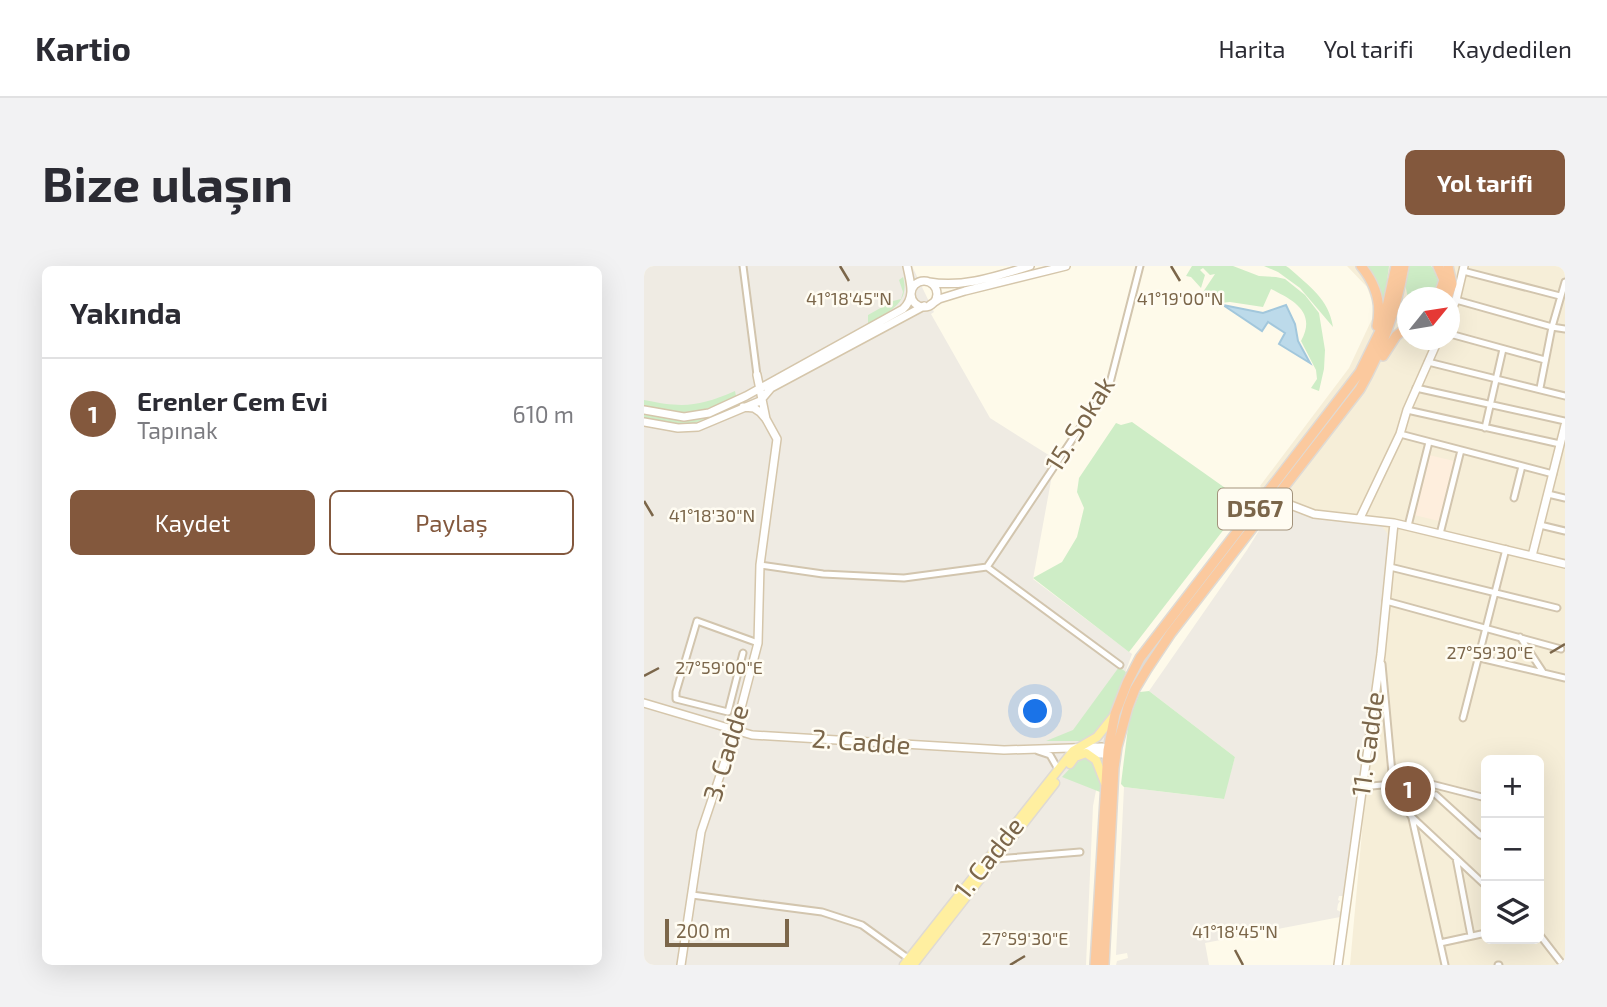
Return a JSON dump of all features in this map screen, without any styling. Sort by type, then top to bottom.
[{"type":"highway","points":[[1356,379],[1377,327],[1379,314],[1375,290],[1361,266]]},
{"type":"highway","name":"D567","points":[[1096,965],[1105,783],[1115,714],[1127,683],[1140,658],[1356,379],[1383,325],[1396,266]]},
{"type":"highway","name":"D567","points":[[1104,965],[1114,768],[1112,748],[1135,689],[1171,633],[1360,389],[1390,326],[1404,266]]},
{"type":"highway","points":[[1438,266],[1444,280],[1442,287]]},
{"type":"highway","points":[[1448,266],[1452,287]]},
{"type":"highway","points":[[1401,280],[1403,287]]},
{"type":"highway","points":[[1360,389],[1397,335]]},
{"type":"main road","points":[[1072,751],[1085,750],[1115,714]]},
{"type":"main road","points":[[1085,750],[1096,760],[1105,783]]},
{"type":"main road","name":"1. Cadde","points":[[911,964],[1072,751]]},
{"type":"main road","name":"1. Cadde","points":[[911,964],[996,859],[1072,751]]},
{"type":"street","points":[[744,266],[758,389],[763,398]]},
{"type":"street","points":[[907,266],[935,288],[937,294],[927,305]]},
{"type":"street","points":[[907,266],[915,303],[927,305]]},
{"type":"street","points":[[644,410],[692,417],[709,413],[746,396],[900,311],[908,304],[917,283],[928,281],[964,284],[1030,266]]},
{"type":"street","points":[[644,422],[678,428],[698,427],[763,398],[775,386],[939,299],[1066,266]]},
{"type":"street","name":"15. Sokak","points":[[987,567],[1110,383],[1140,266]]},
{"type":"street","points":[[1456,287],[1463,268],[1560,296]]},
{"type":"street","points":[[1539,388],[1565,282]]},
{"type":"street","points":[[1460,301],[1565,329]]},
{"type":"street","points":[[1460,337],[1545,360]]},
{"type":"street","points":[[1485,428],[1503,349]]},
{"type":"street","points":[[1360,518],[1400,435],[1407,410],[1433,350]]},
{"type":"street","points":[[1428,362],[1565,396]]},
{"type":"street","points":[[757,375],[769,382]]},
{"type":"street","points":[[1416,388],[1565,423],[1532,556]]},
{"type":"street","points":[[746,396],[747,406]]},
{"type":"street","name":"3. Cadde","points":[[681,965],[701,832],[735,731],[758,643],[760,565],[777,439],[766,419],[763,398]]},
{"type":"street","points":[[747,406],[754,408],[766,419]]},
{"type":"street","points":[[1407,410],[1560,444]]},
{"type":"street","points":[[1400,435],[1553,474]]},
{"type":"street","points":[[1408,526],[1429,442]]},
{"type":"street","points":[[1440,534],[1461,450]]},
{"type":"street","points":[[1514,498],[1522,466]]},
{"type":"street","points":[[1548,494],[1565,498]]},
{"type":"street","points":[[1275,499],[1314,514],[1394,523],[1565,564]]},
{"type":"street","name":"11. Cadde","points":[[1338,965],[1381,654],[1394,523]]},
{"type":"street","points":[[1540,525],[1565,531]]},
{"type":"street","points":[[1463,718],[1506,549]]},
{"type":"street","points":[[760,565],[823,574],[904,578],[987,567],[1120,665]]},
{"type":"street","points":[[1390,567],[1485,590],[1495,595],[1557,608]]},
{"type":"street","points":[[1386,600],[1561,649]]},
{"type":"street","points":[[743,653],[728,712],[677,699],[676,692],[697,621],[758,643]]},
{"type":"street","points":[[1520,637],[1543,672]]},
{"type":"street","points":[[1381,654],[1393,784],[1411,816],[1444,965]]},
{"type":"street","points":[[1480,658],[1565,678]]},
{"type":"street","name":"2. Cadde","points":[[644,702],[751,735],[943,747],[1072,751]]},
{"type":"street","points":[[1085,750],[1112,748]]},
{"type":"street","points":[[1035,750],[1049,755],[1058,770]]},
{"type":"street","points":[[1392,775],[1481,797]]},
{"type":"street","points":[[1361,788],[1393,784]]},
{"type":"street","points":[[1436,794],[1481,835]]},
{"type":"street","points":[[1411,816],[1481,881]]},
{"type":"street","points":[[996,859],[1080,852]]},
{"type":"street","points":[[1456,858],[1471,936]]},
{"type":"street","points":[[692,895],[822,912],[862,925],[911,964]]},
{"type":"street","points":[[1440,943],[1481,934]]},
{"type":"street","points":[[1544,940],[1563,965]]},
{"type":"shaded area","points":[[644,266],[912,266],[934,312],[931,314],[990,418],[1055,459],[1033,579],[1132,654],[1112,708],[1093,806],[1086,965],[644,965]]},
{"type":"shaded area","points":[[1347,266],[1565,266],[1565,965],[1350,965],[1387,533],[1354,521],[1276,503],[1260,486],[1349,368],[1372,319],[1373,304],[1367,287]]},
{"type":"shaded area","points":[[1429,455],[1454,461],[1439,521],[1414,515]]},
{"type":"shaded area","points":[[1276,503],[1381,525],[1387,533],[1378,653],[1343,896],[1339,896],[1338,900],[1337,910],[1341,912],[1340,917],[1205,943],[1209,965],[1116,965],[1117,961],[1128,958],[1127,953],[1116,955],[1124,787],[1223,799],[1235,757],[1149,691],[1247,550]]},
{"type":"green space","points":[[1192,266],[1233,266],[1259,276],[1285,279],[1305,295],[1319,313],[1325,350],[1319,391],[1311,388],[1317,379],[1316,370],[1301,341],[1306,322],[1300,308],[1271,289],[1263,307],[1220,303],[1203,292],[1215,274],[1210,275],[1203,268],[1200,270],[1205,275],[1201,288],[1191,277],[1186,276]]},
{"type":"green space","points":[[1264,266],[1286,266],[1304,281],[1323,301],[1333,327],[1300,288],[1278,272]]},
{"type":"green space","points":[[1366,266],[1389,266],[1383,310],[1377,284]]},
{"type":"green space","points":[[1409,266],[1431,266],[1438,277],[1439,285],[1406,287]]},
{"type":"green space","points":[[903,277],[905,286],[901,298],[903,292],[899,280]]},
{"type":"green space","points":[[901,299],[890,311],[868,324],[868,315]]},
{"type":"green space","points":[[735,391],[736,396],[712,407],[691,412],[644,407],[644,400],[690,405]]},
{"type":"green space","points":[[742,400],[744,404],[692,424],[644,418],[644,412],[684,418],[704,417]]},
{"type":"green space","points":[[1132,422],[1245,502],[1129,652],[1033,578],[1062,562],[1077,537],[1084,508],[1077,492],[1079,478],[1116,423],[1121,425]]},
{"type":"green space","points":[[1119,667],[1126,672],[1107,723],[1088,741],[1046,741],[1073,730]]},
{"type":"green space","points":[[1149,691],[1235,757],[1224,799],[1124,787],[1121,784],[1129,719],[1140,692]]},
{"type":"green space","points":[[1084,758],[1094,761],[1101,775],[1100,792],[1062,777]]},
{"type":"water","points":[[1223,305],[1263,313],[1286,305],[1295,324],[1298,341],[1310,363],[1279,344],[1285,333],[1268,322],[1262,331]]},
{"type":"place","name":"Erenler Cem Evi","points":[[1408,789]]}]
